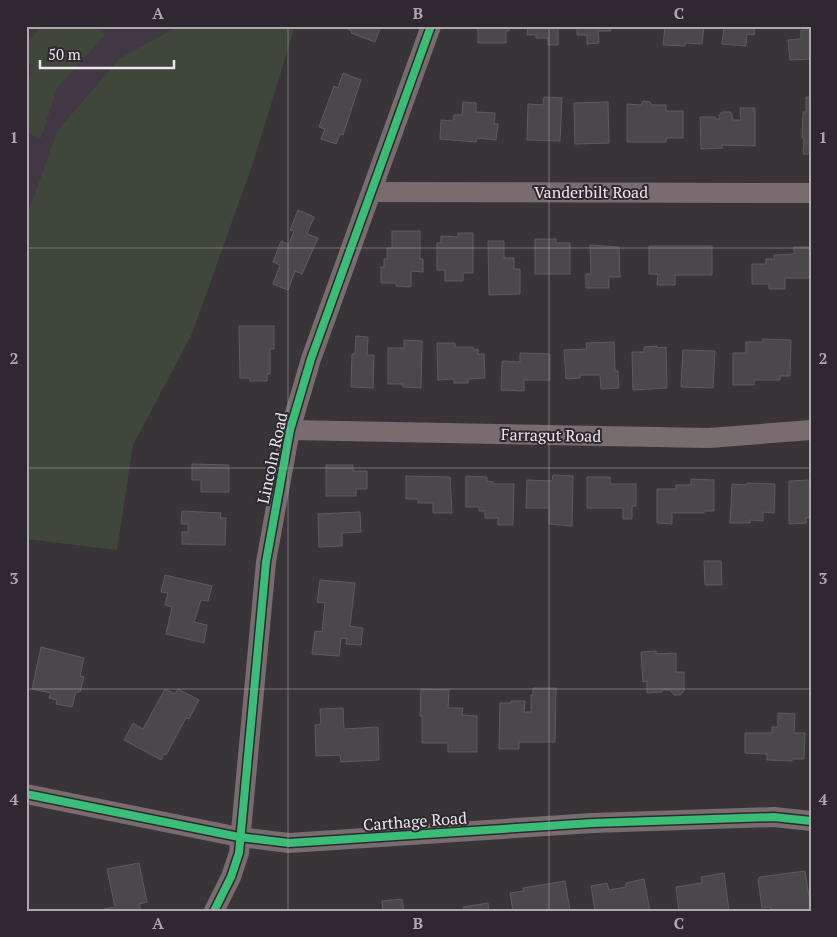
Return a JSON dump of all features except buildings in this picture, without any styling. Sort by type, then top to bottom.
[{"type":"street","name":"Lincoln Road","points":[[214,911],[231,877],[239,853],[266,562],[290,430],[311,358],[431,26]]},
{"type":"street","name":"Vanderbilt Road","points":[[372,192],[811,193]]},
{"type":"street","name":"Farragut Road","points":[[290,430],[709,438],[811,430]]},
{"type":"street","name":"Carthage Road","points":[[26,794],[239,837],[289,843],[593,823],[774,817],[811,821]]},
{"type":"shaded area","points":[[26,26],[178,26],[120,58],[57,131],[26,218]]},
{"type":"green space","points":[[42,26],[95,26],[105,35],[57,88],[41,138],[26,133],[26,94],[32,65],[26,60],[26,44]]},
{"type":"green space","points":[[178,26],[295,26],[253,163],[192,334],[133,445],[117,550],[26,539],[26,218],[57,131],[120,58]]},
{"type":"cycle path","points":[[214,911],[231,877],[239,853],[266,562],[290,430],[311,359],[431,26]]},
{"type":"cycle path","points":[[26,794],[239,837],[289,843],[593,823],[774,817],[811,821]]}]
